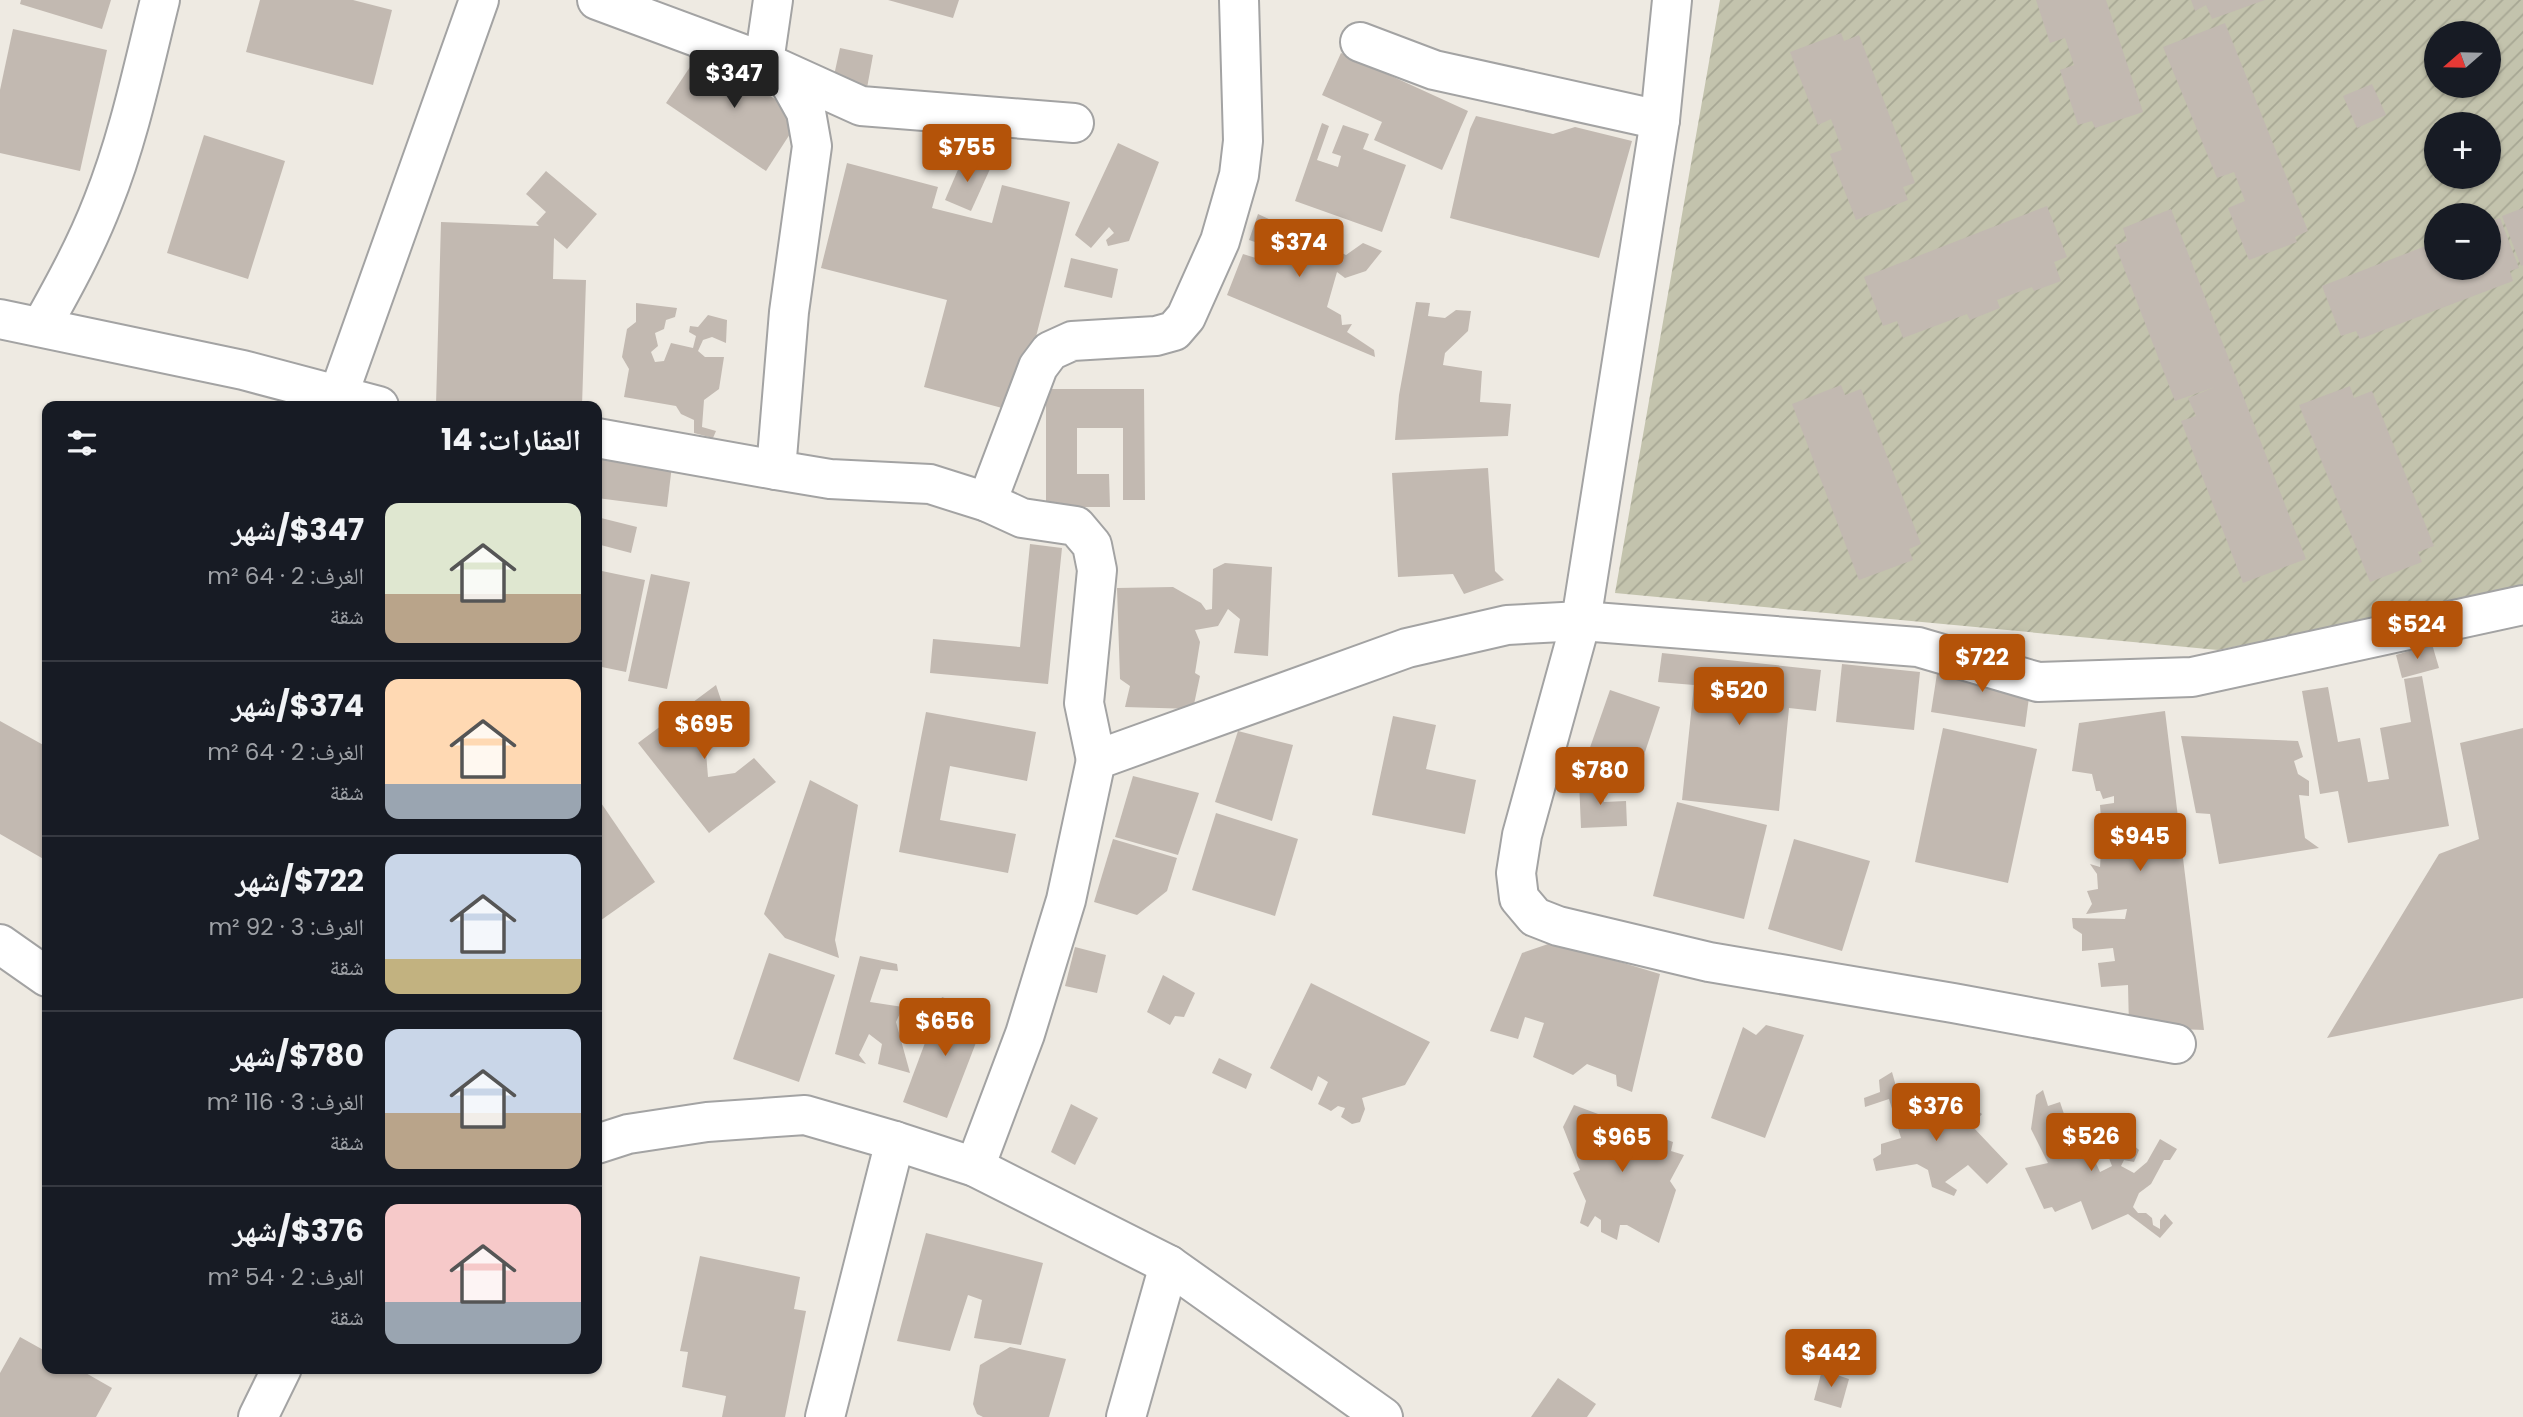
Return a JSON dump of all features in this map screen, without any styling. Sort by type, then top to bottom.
[{"type":"street","points":[[41,327],[76,264],[104,201],[130,120],[160,0]]},
{"type":"street","points":[[338,396],[479,0]]},
{"type":"street","points":[[597,0],[764,62],[861,106],[1074,123]]},
{"type":"street","points":[[764,62],[773,0]]},
{"type":"street","points":[[987,502],[1038,367],[1050,351],[1072,341],[1156,336],[1174,331],[1186,317],[1220,242],[1239,174],[1243,141],[1239,0]]},
{"type":"street","points":[[1672,0],[1660,120],[1581,621],[1522,835],[1516,873],[1519,898],[1535,916],[1558,926],[1709,962],[2176,1044]]},
{"type":"street","points":[[1360,42],[1434,70],[1660,120]]},
{"type":"street","points":[[764,62],[787,78],[806,112],[813,146],[789,312],[776,470]]},
{"type":"street","points":[[0,319],[243,370],[358,401]]},
{"type":"street","points":[[602,439],[830,479],[930,484],[987,502],[1022,518],[1076,526],[1092,545],[1097,570],[1084,703],[1096,760],[1066,900],[1025,1034],[975,1167]]},
{"type":"street","points":[[1096,760],[1407,648],[1507,625],[1581,621],[1918,647],[2038,682],[2192,677],[2523,605]]},
{"type":"street","points":[[0,944],[42,973]]},
{"type":"street","points":[[602,1142],[628,1133],[707,1122],[805,1115],[975,1167],[1169,1265],[1383,1417]]},
{"type":"street","points":[[825,1417],[895,1141]]},
{"type":"street","points":[[1126,1417],[1169,1265]]},
{"type":"street","points":[[258,1417],[279,1374]]},
{"type":"shaded area","points":[[1720,0],[2523,0],[2523,589],[2218,650],[1615,593]]},
{"type":"building","points":[[21,0],[111,0],[102,29],[20,4]]},
{"type":"building","points":[[260,0],[353,0],[392,10],[373,85],[246,52]]},
{"type":"building","points":[[888,0],[959,0],[953,18]]},
{"type":"building","points":[[2036,0],[2106,0],[2143,112],[2095,128],[2092,121],[2078,125],[2060,70],[2074,65],[2065,38],[2050,43]]},
{"type":"building","points":[[2191,0],[2265,0],[2212,19],[2206,5],[2195,11]]},
{"type":"building","points":[[2225,23],[2308,231],[2295,237],[2297,242],[2249,260],[2228,208],[2245,201],[2234,172],[2217,178],[2163,47]]},
{"type":"building","points":[[13,29],[107,50],[80,171],[0,153],[0,90]]},
{"type":"building","points":[[1841,33],[1844,41],[1859,35],[1915,183],[1903,187],[1908,200],[1856,220],[1830,154],[1842,150],[1831,119],[1818,125],[1790,52]]},
{"type":"building","points":[[840,48],[873,55],[867,88],[833,80]]},
{"type":"building","points":[[702,49],[801,117],[766,171],[666,103]]},
{"type":"building","points":[[1341,53],[1468,111],[1442,170],[1374,140],[1382,122],[1322,95]]},
{"type":"building","points":[[2372,84],[2386,115],[2357,128],[2343,96]]},
{"type":"building","points":[[1476,116],[1553,134],[1575,127],[1632,141],[1599,258],[1450,218],[1470,129]]},
{"type":"building","points":[[1322,123],[1329,126],[1317,160],[1338,167],[1341,156],[1332,153],[1343,125],[1369,134],[1363,149],[1406,165],[1382,232],[1295,201]]},
{"type":"building","points":[[204,135],[285,161],[248,279],[167,253]]},
{"type":"building","points":[[1118,143],[1159,162],[1129,241],[1108,246],[1106,240],[1114,233],[1109,227],[1091,248],[1075,235]]},
{"type":"building","points":[[963,158],[990,169],[971,211],[945,200]]},
{"type":"building","points":[[847,163],[938,187],[932,208],[992,223],[1002,185],[1070,202],[1017,412],[924,387],[947,300],[821,268]]},
{"type":"building","points":[[546,171],[597,214],[567,249],[554,238],[553,279],[586,280],[582,401],[436,401],[441,222],[539,226],[536,223],[546,212],[526,194]]},
{"type":"building","points":[[2047,206],[2067,257],[2054,262],[2061,281],[2034,291],[2032,287],[1997,300],[2000,308],[1970,320],[1967,314],[1903,338],[1897,321],[1883,326],[1864,277]]},
{"type":"building","points":[[2523,208],[2523,265],[2521,266],[2502,216]]},
{"type":"building","points":[[2171,209],[2306,559],[2243,583],[2181,421],[2196,416],[2188,398],[2215,387],[2175,401],[2115,245],[2127,241],[2123,228]]},
{"type":"building","points":[[1258,214],[1346,255],[1363,243],[1382,251],[1366,271],[1345,278],[1337,272],[1327,307],[1341,315],[1342,325],[1352,324],[1347,332],[1374,350],[1375,357],[1227,295],[1243,254],[1259,259],[1264,245],[1249,240]]},
{"type":"building","points":[[2501,221],[2519,268],[2510,271],[2513,281],[2360,339],[2356,331],[2341,336],[2322,286],[2424,247],[2424,280],[2501,280]]},
{"type":"building","points":[[1071,258],[1118,269],[1112,298],[1064,287]]},
{"type":"building","points":[[1416,302],[1430,303],[1428,316],[1445,318],[1456,310],[1471,311],[1468,331],[1445,353],[1443,365],[1482,371],[1480,402],[1511,404],[1508,436],[1395,440],[1399,395]]},
{"type":"building","points":[[636,303],[677,308],[675,317],[666,320],[664,329],[655,333],[658,346],[651,352],[655,362],[664,361],[671,343],[693,348],[696,336],[689,332],[690,326],[698,327],[708,315],[727,320],[726,343],[712,337],[703,340],[698,351],[705,357],[724,357],[719,389],[704,400],[702,427],[716,431],[713,438],[694,433],[694,420],[681,414],[676,406],[624,397],[629,369],[622,357],[627,329],[636,322]]},
{"type":"building","points":[[1841,385],[1845,395],[1861,389],[1921,544],[1909,549],[1913,560],[1859,580],[1792,404]]},
{"type":"building","points":[[2350,386],[2354,398],[2372,391],[2434,546],[2418,552],[2422,562],[2370,582],[2299,405]]},
{"type":"building","points":[[1046,389],[1144,389],[1145,500],[1123,500],[1123,428],[1077,428],[1077,474],[1109,474],[1110,507],[1046,507]]},
{"type":"building","points":[[602,448],[673,457],[667,507],[602,499]]},
{"type":"building","points":[[1488,468],[1495,571],[1504,580],[1464,594],[1453,574],[1398,577],[1392,473]]},
{"type":"building","points":[[602,518],[637,527],[631,553],[602,545]]},
{"type":"building","points":[[1030,544],[1062,548],[1048,684],[930,673],[933,639],[1020,647]]},
{"type":"building","points":[[1225,563],[1272,567],[1268,656],[1234,653],[1240,619],[1228,609],[1218,626],[1195,630],[1200,642],[1195,673],[1200,676],[1193,709],[1125,707],[1130,686],[1120,679],[1117,588],[1173,587],[1201,603],[1206,610],[1212,609],[1213,569]]},
{"type":"building","points":[[602,571],[645,580],[626,672],[602,667]]},
{"type":"building","points":[[651,574],[690,582],[667,689],[628,681]]},
{"type":"building","points":[[2432,644],[2439,668],[2402,678],[2396,655]]},
{"type":"building","points":[[1662,653],[1821,670],[1816,711],[1789,708],[1779,811],[1682,800],[1694,685],[1658,682]]},
{"type":"building","points":[[1939,661],[2032,675],[2025,727],[1931,712]]},
{"type":"building","points":[[1842,664],[1920,672],[1914,730],[1836,722]]},
{"type":"building","points":[[2422,676],[2449,826],[2348,843],[2338,791],[2320,794],[2302,691],[2328,687],[2338,742],[2360,738],[2368,782],[2389,779],[2380,728],[2411,722],[2404,679]]},
{"type":"building","points":[[716,685],[721,700],[739,725],[728,737],[706,752],[708,777],[735,773],[754,758],[776,782],[709,833],[638,743]]},
{"type":"building","points":[[1610,690],[1660,707],[1637,776],[1586,759]]},
{"type":"building","points":[[2165,711],[2204,1030],[2129,1027],[2128,985],[2101,987],[2098,963],[2115,961],[2113,948],[2082,951],[2082,934],[2073,928],[2072,918],[2125,919],[2127,909],[2086,914],[2092,904],[2087,891],[2098,889],[2097,874],[2090,864],[2100,867],[2100,805],[2114,803],[2114,796],[2103,799],[2100,791],[2096,791],[2092,774],[2072,771],[2079,723]]},
{"type":"building","points":[[926,712],[1036,732],[1027,781],[950,766],[940,820],[1016,834],[1008,873],[899,852]]},
{"type":"building","points":[[1393,716],[1436,725],[1426,769],[1476,780],[1465,834],[1372,815]]},
{"type":"building","points":[[0,721],[42,744],[42,858],[0,834]]},
{"type":"building","points":[[1943,728],[2037,749],[2008,883],[1915,862]]},
{"type":"building","points":[[2523,728],[2523,998],[2327,1038],[2439,854],[2479,839],[2460,743]]},
{"type":"building","points":[[1238,731],[1293,745],[1272,821],[1215,802]]},
{"type":"building","points":[[2181,736],[2298,741],[2303,757],[2294,761],[2298,774],[2309,781],[2309,796],[2299,795],[2305,838],[2319,848],[2219,864],[2210,814],[2196,813]]},
{"type":"building","points":[[1133,776],[1199,793],[1178,855],[1115,837]]},
{"type":"building","points":[[1603,779],[1604,802],[1626,801],[1627,826],[1581,828],[1579,781]]},
{"type":"building","points":[[810,780],[858,805],[835,940],[839,958],[785,938],[764,914]]},
{"type":"building","points":[[1677,802],[1767,825],[1744,919],[1653,896]]},
{"type":"building","points":[[602,804],[655,882],[602,919]]},
{"type":"building","points":[[1216,813],[1298,839],[1275,916],[1192,890]]},
{"type":"building","points":[[1113,839],[1177,858],[1167,891],[1137,915],[1094,902]]},
{"type":"building","points":[[1794,839],[1870,861],[1842,951],[1768,929]]},
{"type":"building","points":[[1554,942],[1660,974],[1632,1092],[1617,1086],[1616,1075],[1587,1064],[1573,1075],[1533,1057],[1544,1023],[1525,1017],[1518,1039],[1490,1031],[1522,953]]},
{"type":"building","points":[[1075,947],[1106,955],[1097,993],[1065,986]]},
{"type":"building","points":[[769,953],[835,975],[799,1082],[733,1059]]},
{"type":"building","points":[[860,956],[897,964],[898,971],[881,969],[870,1002],[903,1007],[896,1022],[910,1073],[878,1064],[882,1044],[869,1034],[859,1055],[866,1064],[835,1054]]},
{"type":"building","points":[[1163,975],[1195,993],[1184,1017],[1175,1016],[1170,1025],[1147,1012]]},
{"type":"building","points":[[1311,983],[1430,1042],[1405,1085],[1362,1098],[1365,1109],[1360,1122],[1352,1124],[1341,1117],[1345,1108],[1338,1106],[1331,1111],[1318,1104],[1328,1082],[1318,1076],[1312,1091],[1270,1068]]},
{"type":"building","points":[[942,997],[987,1014],[947,1118],[903,1102]]},
{"type":"building","points":[[1766,1025],[1804,1035],[1765,1138],[1711,1118],[1743,1027],[1756,1035]]},
{"type":"building","points":[[1219,1058],[1252,1074],[1246,1089],[1212,1073]]},
{"type":"building","points":[[1892,1072],[1905,1118],[1925,1118],[1931,1126],[1940,1125],[1965,1102],[1982,1114],[1972,1126],[2008,1164],[1987,1184],[1968,1165],[1945,1182],[1957,1190],[1954,1196],[1932,1187],[1928,1170],[1917,1164],[1876,1171],[1873,1159],[1881,1154],[1881,1144],[1901,1138],[1889,1099],[1865,1107],[1864,1098],[1880,1092],[1879,1080]]},
{"type":"building","points":[[2043,1090],[2048,1106],[2060,1102],[2064,1114],[2069,1117],[2058,1121],[2065,1133],[2063,1140],[2056,1145],[2064,1157],[2075,1157],[2068,1139],[2082,1133],[2100,1172],[2112,1166],[2104,1145],[2122,1141],[2131,1143],[2139,1150],[2134,1162],[2124,1160],[2121,1166],[2134,1173],[2147,1162],[2160,1139],[2177,1149],[2170,1160],[2164,1160],[2151,1184],[2139,1193],[2133,1207],[2138,1213],[2146,1213],[2152,1218],[2153,1225],[2160,1229],[2160,1220],[2165,1214],[2173,1223],[2160,1238],[2128,1214],[2092,1230],[2081,1201],[2055,1212],[2052,1207],[2044,1209],[2025,1168],[2048,1163],[2031,1129],[2036,1095]]},
{"type":"building","points":[[1071,1104],[1098,1118],[1075,1165],[1051,1152]]},
{"type":"building","points":[[1574,1105],[1673,1142],[1671,1151],[1684,1155],[1670,1181],[1676,1190],[1659,1243],[1627,1225],[1620,1225],[1617,1240],[1601,1232],[1601,1220],[1595,1216],[1588,1227],[1580,1223],[1586,1201],[1573,1173],[1580,1170],[1563,1127]]},
{"type":"building","points":[[926,1233],[1043,1263],[1021,1345],[974,1338],[982,1300],[968,1295],[950,1351],[897,1341]]},
{"type":"building","points":[[700,1256],[800,1277],[794,1309],[806,1311],[785,1417],[722,1417],[726,1396],[682,1387],[688,1352],[680,1351]]},
{"type":"building","points":[[20,1337],[42,1349],[42,1374],[88,1374],[112,1388],[96,1417],[0,1417],[0,1373]]},
{"type":"building","points":[[1010,1347],[1066,1359],[1049,1417],[983,1417],[977,1414],[973,1404],[980,1365]]},
{"type":"building","points":[[1822,1370],[1849,1379],[1841,1408],[1814,1400]]},
{"type":"building","points":[[1558,1378],[1596,1404],[1587,1417],[1531,1417]]}]
